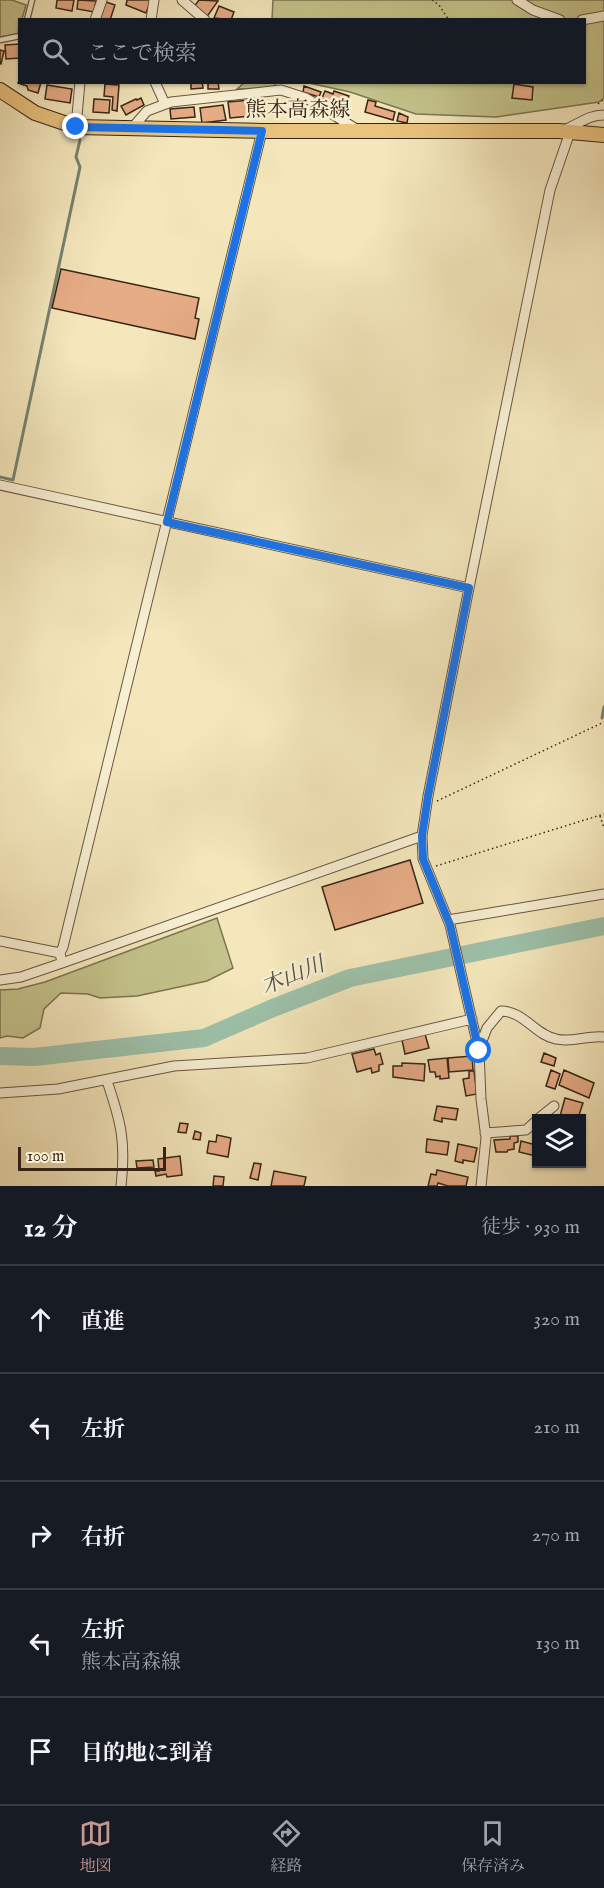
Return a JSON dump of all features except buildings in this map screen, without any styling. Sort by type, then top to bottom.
[{"type":"main road","name":"熊本高森線","points":[[0,90],[35,113],[76,127],[262,131],[565,132],[604,135]]},
{"type":"street","points":[[96,18],[102,0]]},
{"type":"street","points":[[151,18],[154,0]]},
{"type":"street","points":[[182,0],[203,18]]},
{"type":"street","points":[[517,0],[532,10],[554,18]]},
{"type":"street","points":[[586,19],[604,16]]},
{"type":"street","points":[[76,127],[80,84]]},
{"type":"street","points":[[156,84],[165,104]]},
{"type":"street","points":[[132,128],[147,111],[165,104],[281,90],[306,98],[360,131]]},
{"type":"street","points":[[481,1186],[485,1133],[479,1051],[449,923],[423,859],[422,836],[469,588],[550,190],[565,132],[591,115],[604,115]]},
{"type":"street","points":[[61,958],[262,131]]},
{"type":"street","points":[[0,485],[469,588]]},
{"type":"street","points":[[0,980],[21,977],[61,958],[422,836]]},
{"type":"street","points":[[449,923],[604,894]]},
{"type":"street","points":[[0,941],[61,958]]},
{"type":"street","points":[[479,1051],[487,1028],[501,1011],[517,1015],[555,1040],[604,1037]]},
{"type":"street","points":[[0,1093],[58,1089],[174,1066],[307,1058],[472,1017]]},
{"type":"street","points":[[107,1081],[119,1116],[123,1139],[121,1186]]},
{"type":"street","points":[[545,1114],[554,1106]]},
{"type":"street","points":[[485,1133],[526,1130],[532,1125]]},
{"type":"lane","points":[[28,18],[32,0]]},
{"type":"lane","points":[[0,40],[18,36]]},
{"type":"path","points":[[432,0],[439,5],[448,18]]},
{"type":"path","points":[[427,805],[604,722]]},
{"type":"path","points":[[427,869],[604,814]]},
{"type":"path","points":[[599,815],[604,828]]},
{"type":"shaded area","points":[[0,0],[12,0],[26,5],[22,18],[18,18],[18,34],[0,37]]},
{"type":"shaded area","points":[[273,0],[604,0],[604,98],[599,102],[496,117],[416,114],[350,92],[314,84],[586,84],[586,18],[272,18]]},
{"type":"shaded area","points":[[243,84],[276,84],[274,88],[237,89]]},
{"type":"shaded area","points":[[217,918],[233,968],[207,981],[137,996],[100,998],[88,994],[61,993],[44,1009],[40,1028],[23,1038],[7,1036],[0,1038],[0,990],[18,989],[45,982]]},
{"type":"waterway","points":[[0,477],[13,480],[80,167],[76,157],[80,140]]},
{"type":"waterway","points":[[602,718],[604,707]]},
{"type":"waterway","name":"木山川","points":[[0,1056],[34,1057],[204,1038],[350,978],[604,926]]},
{"type":"route","points":[[76,127],[262,131],[167,522],[469,588],[422,836],[423,859],[450,925],[479,1051]]}]
